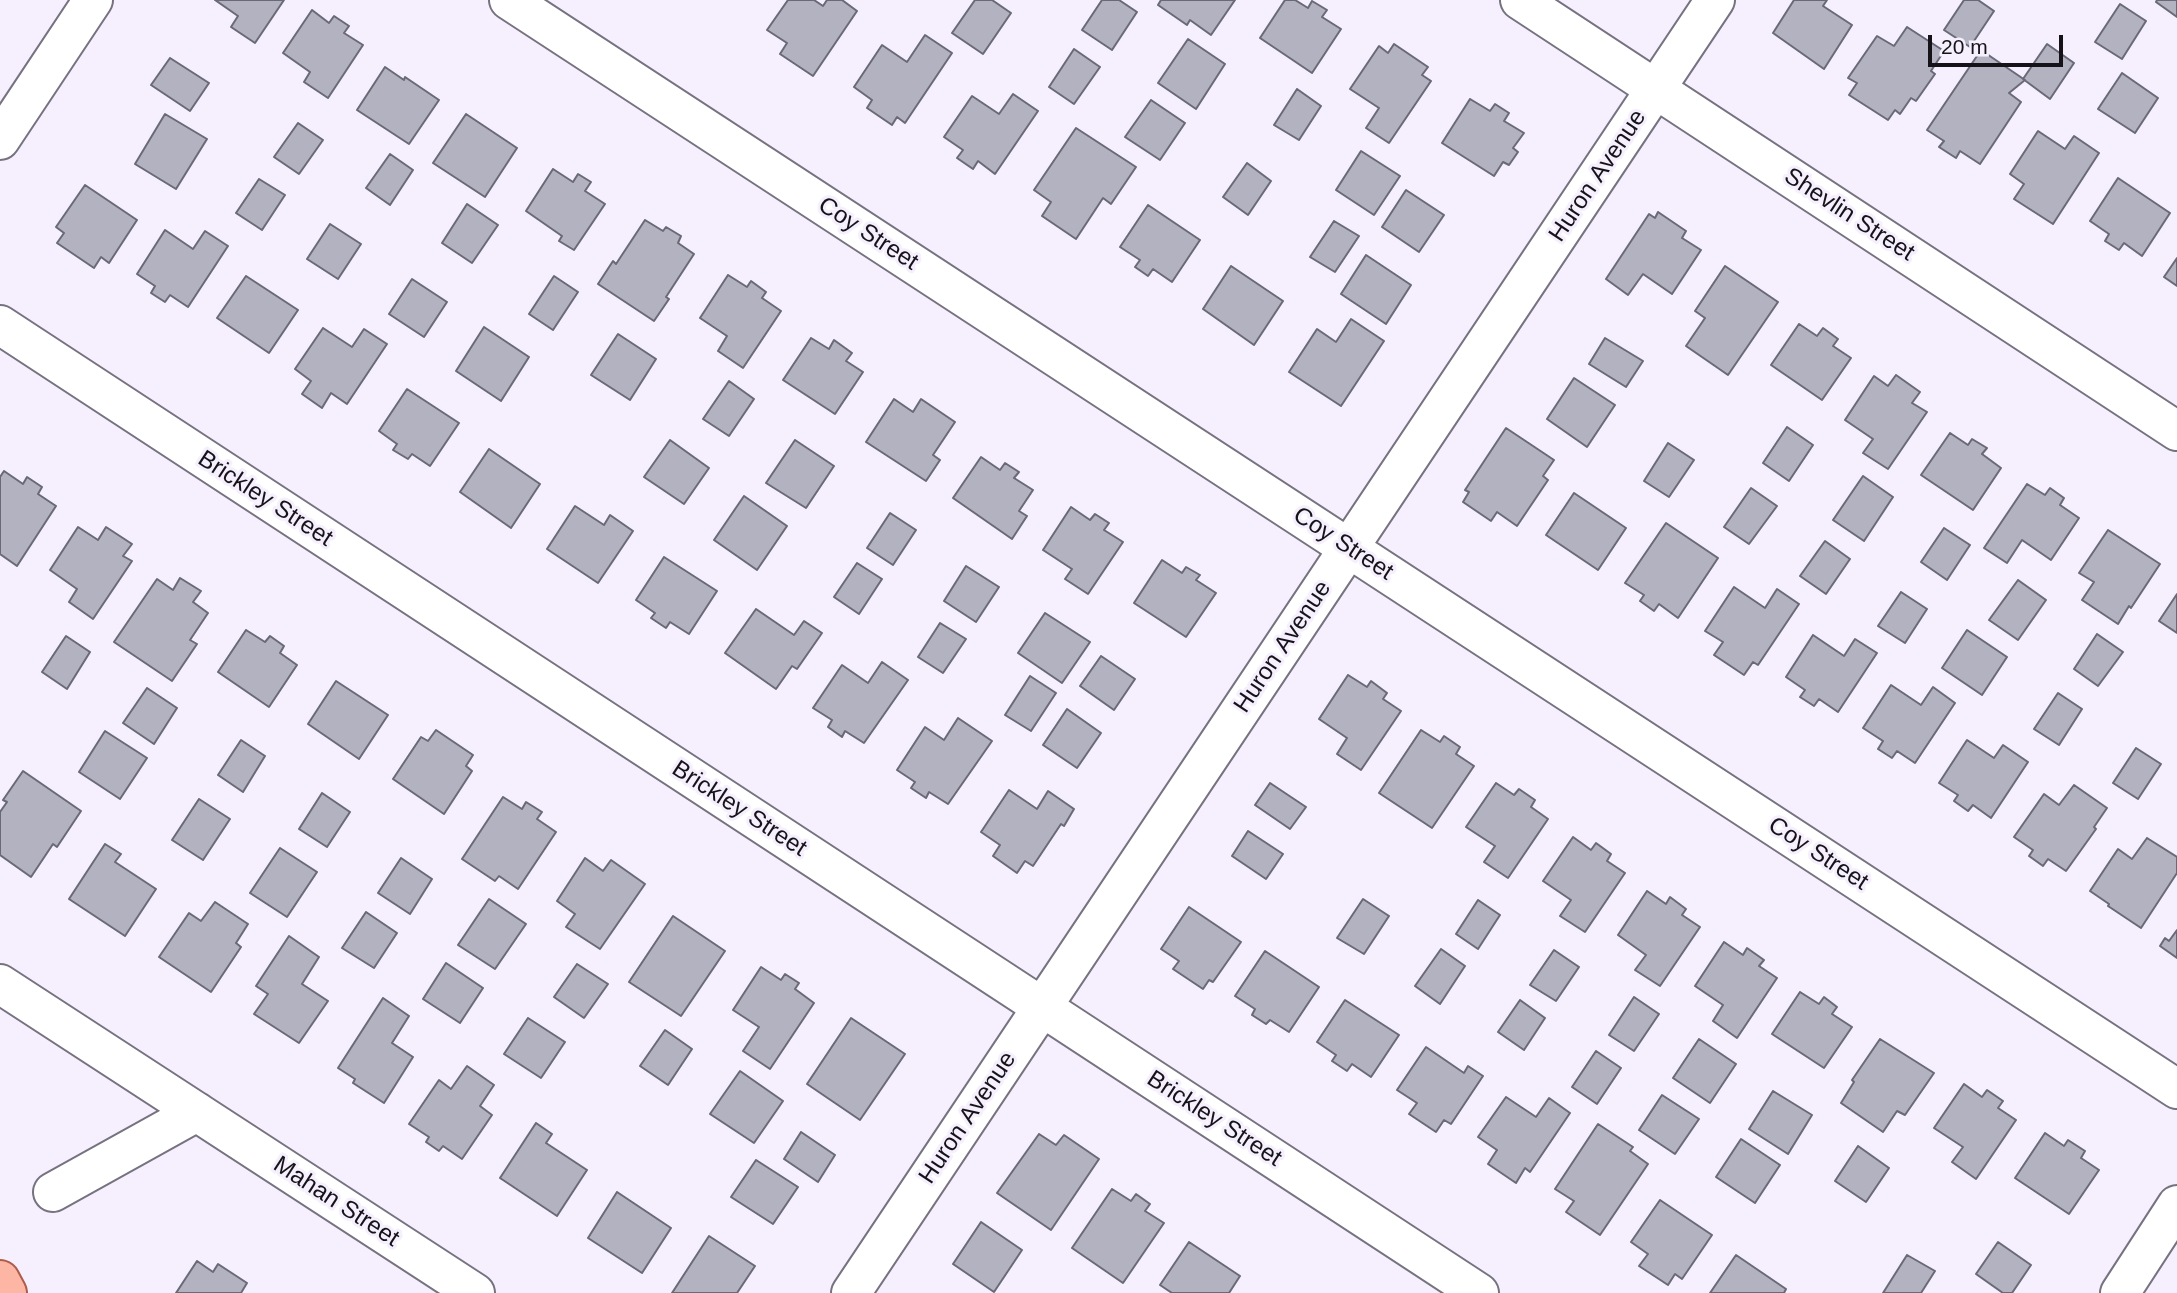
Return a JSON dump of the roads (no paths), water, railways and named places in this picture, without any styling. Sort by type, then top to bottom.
[{"type":"main road","points":[[0,1280],[7,1293]]},
{"type":"street","points":[[0,140],[93,0]]},
{"type":"street","name":"Coy Street","points":[[509,0],[2177,1089]]},
{"type":"street","name":"Shevlin Street","points":[[1520,0],[2177,431]]},
{"type":"street","name":"Huron Avenue","points":[[850,1293],[1715,0]]},
{"type":"street","name":"Brickley Street","points":[[0,326],[1479,1293]]},
{"type":"street","name":"Mahan Street","points":[[0,984],[475,1293]]},
{"type":"street","points":[[52,1192],[197,1112]]},
{"type":"street","points":[[2120,1293],[2177,1205]]}]
